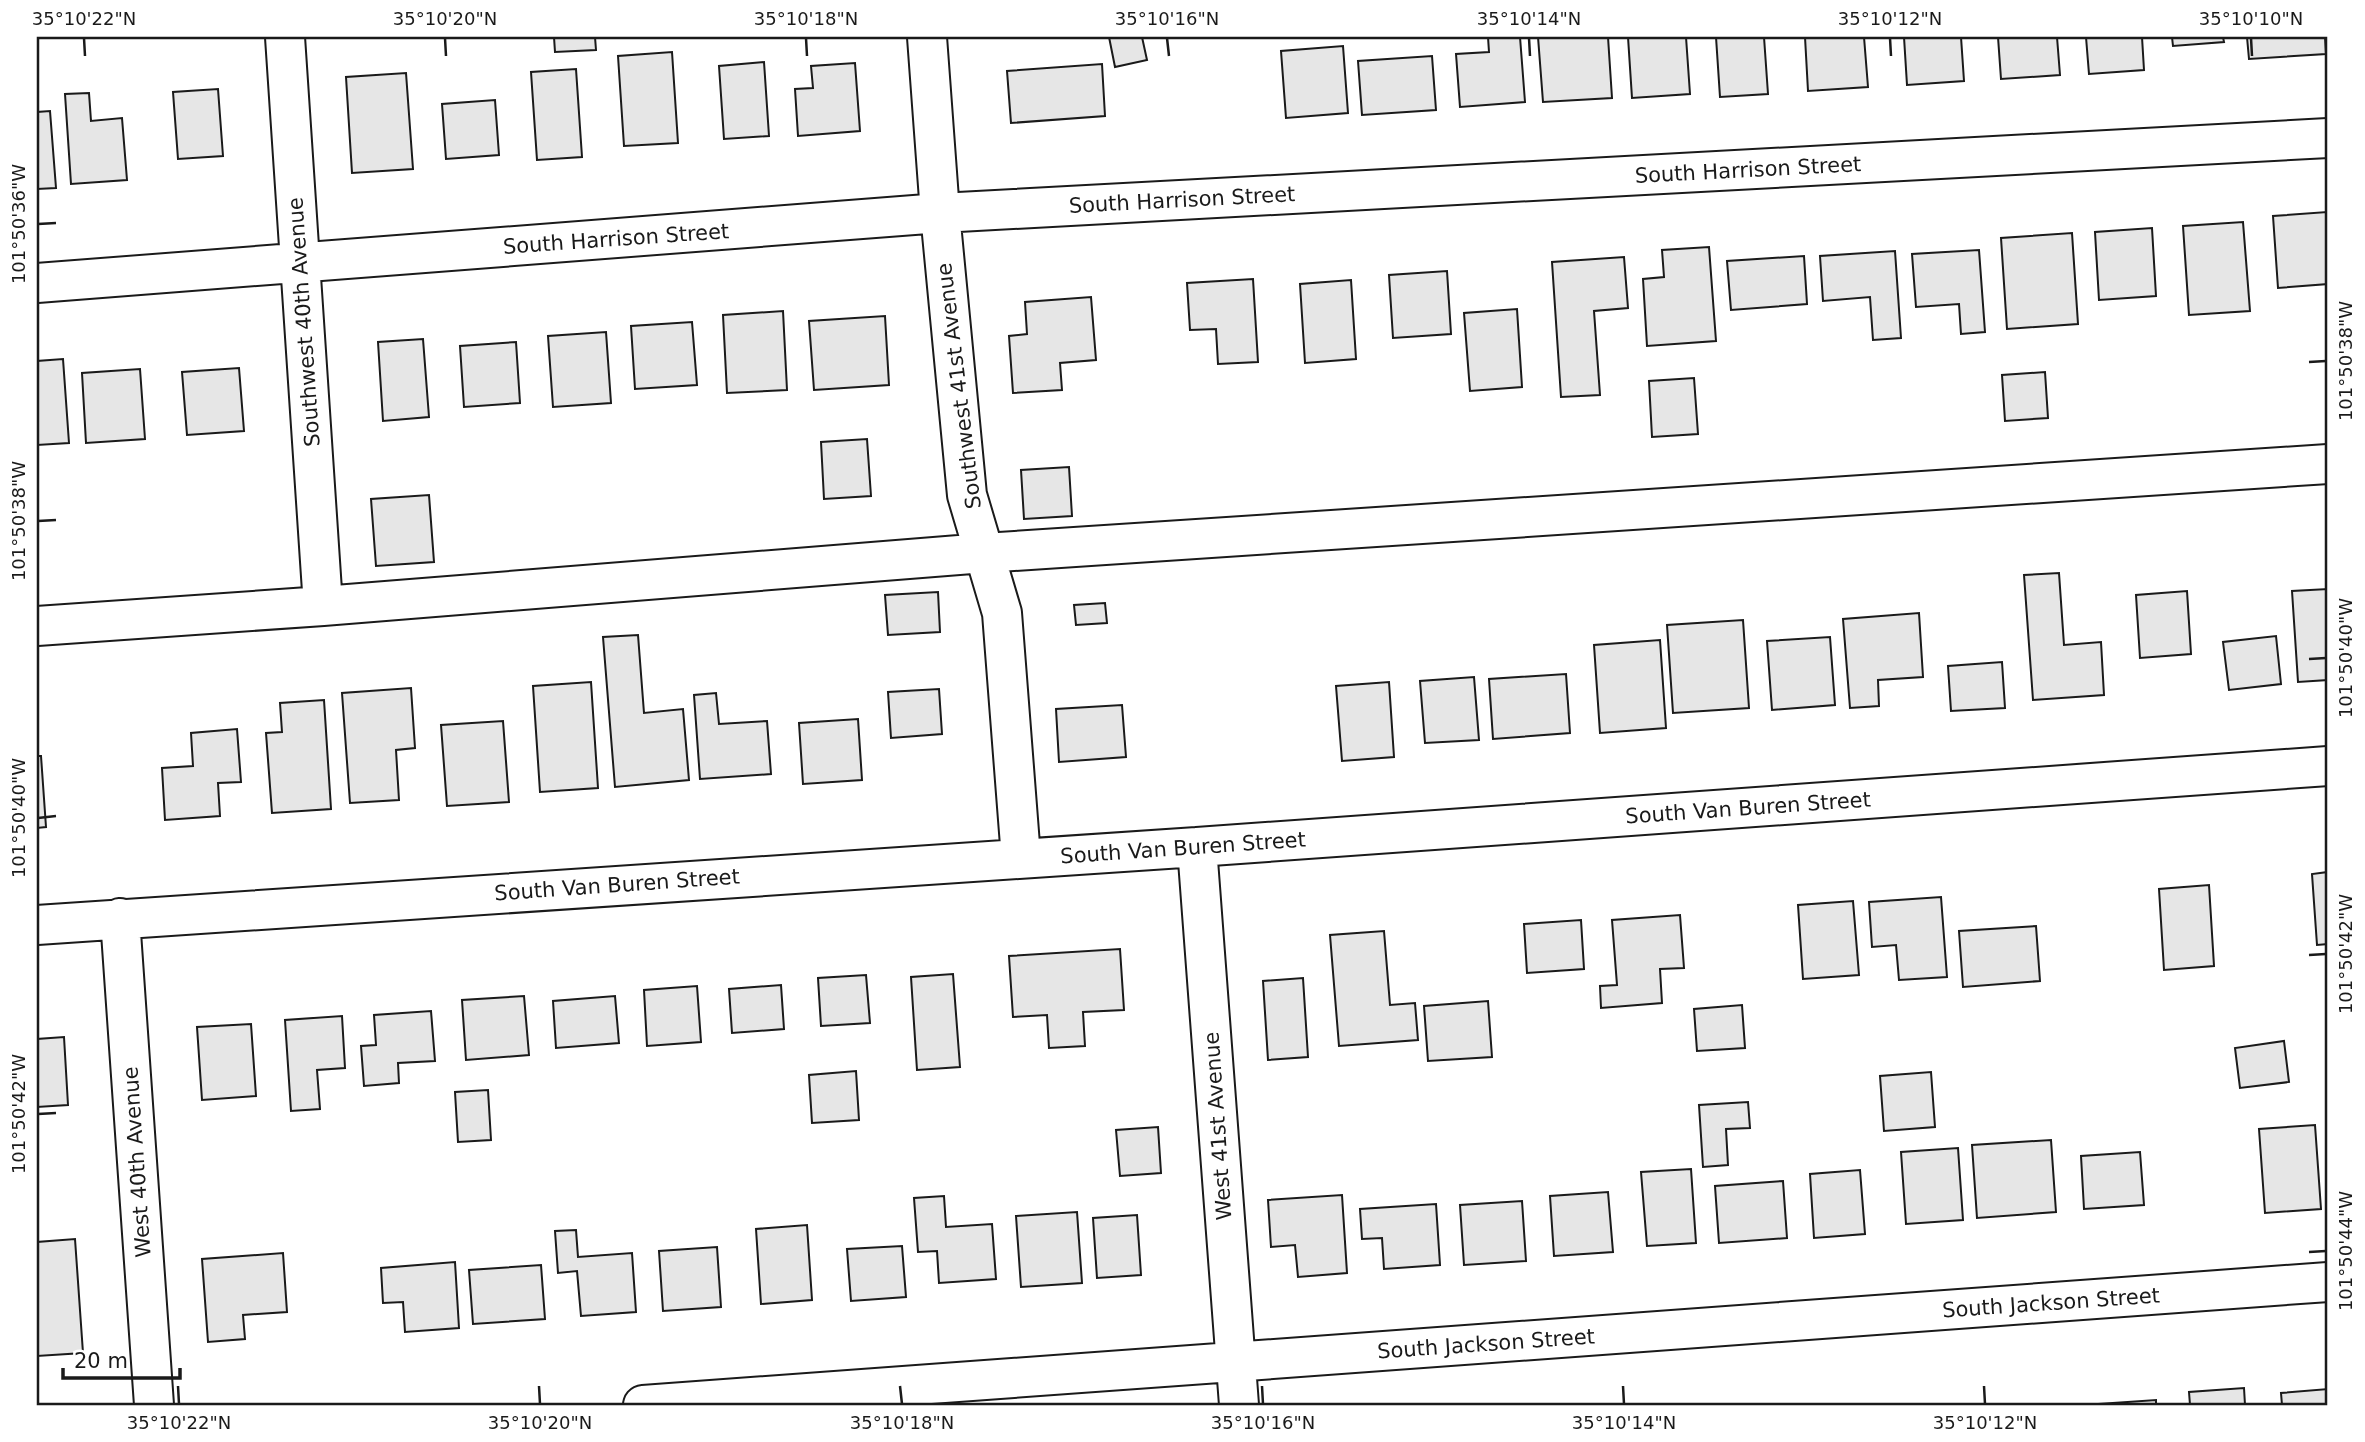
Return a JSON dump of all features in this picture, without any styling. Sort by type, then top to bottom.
[{"type":"street","name":"Southwest 40th Avenue","points":[[285,37],[323,606]]},
{"type":"street","name":"Southwest 41st Avenue","points":[[927,37],[940,214],[967,495],[1002,613],[1021,858]]},
{"type":"street","name":"South Harrison Street","points":[[37,282],[940,214],[2328,138]]},
{"type":"street","points":[[37,626],[984,553],[2328,464]]},
{"type":"street","name":"South Van Buren Street","points":[[37,925],[1197,847],[2328,766]]},
{"type":"street","name":"West 41st Avenue","points":[[1197,847],[1239,1405]]},
{"type":"street","name":"West 40th Avenue","points":[[120,918],[154,1405]]},
{"type":"street","name":"South Jackson Street","points":[[643,1405],[2328,1282]]},
{"type":"building","points":[[554,37],[595,37],[596,50],[555,52]]},
{"type":"building","points":[[1109,37],[1142,37],[1147,60],[1115,67]]},
{"type":"building","points":[[1488,37],[1520,37],[1525,102],[1460,107],[1456,54],[1489,52]]},
{"type":"building","points":[[1538,37],[1608,37],[1612,98],[1543,102]]},
{"type":"building","points":[[1628,37],[1686,37],[1690,94],[1632,98]]},
{"type":"building","points":[[1716,37],[1764,37],[1768,94],[1720,97]]},
{"type":"building","points":[[1805,37],[1864,37],[1868,87],[1808,91]]},
{"type":"building","points":[[1904,37],[1961,37],[1964,81],[1907,85]]},
{"type":"building","points":[[1998,37],[2057,37],[2060,75],[2001,79]]},
{"type":"building","points":[[2086,37],[2142,37],[2144,70],[2089,74]]},
{"type":"building","points":[[2172,37],[2223,37],[2224,42],[2173,46]]},
{"type":"building","points":[[2247,37],[2325,37],[2326,54],[2249,59]]},
{"type":"building","points":[[1343,46],[1348,113],[1286,118],[1281,51]]},
{"type":"building","points":[[672,52],[678,143],[624,146],[618,56]]},
{"type":"building","points":[[1432,56],[1436,110],[1362,115],[1358,61]]},
{"type":"building","points":[[764,62],[769,136],[724,139],[719,66]]},
{"type":"building","points":[[855,63],[860,131],[798,136],[795,89],[813,88],[811,66]]},
{"type":"building","points":[[1102,64],[1105,116],[1011,123],[1007,71]]},
{"type":"building","points":[[576,69],[582,157],[537,160],[531,72]]},
{"type":"building","points":[[406,73],[413,169],[352,173],[346,77]]},
{"type":"building","points":[[218,89],[223,156],[178,159],[173,92]]},
{"type":"building","points":[[89,93],[91,121],[122,118],[127,180],[71,184],[65,94]]},
{"type":"building","points":[[495,100],[499,155],[446,159],[442,104]]},
{"type":"building","points":[[50,111],[56,188],[37,189],[37,112]]},
{"type":"building","points":[[2327,212],[2328,284],[2278,288],[2273,216]]},
{"type":"building","points":[[2243,222],[2250,311],[2189,315],[2183,226]]},
{"type":"building","points":[[2152,228],[2156,296],[2099,300],[2095,232]]},
{"type":"building","points":[[2072,233],[2078,324],[2007,329],[2001,238]]},
{"type":"building","points":[[1709,247],[1716,341],[1647,346],[1643,279],[1664,277],[1662,250]]},
{"type":"building","points":[[1979,250],[1985,332],[1961,334],[1959,304],[1916,307],[1912,254]]},
{"type":"building","points":[[1895,251],[1901,338],[1873,340],[1870,297],[1823,301],[1820,256]]},
{"type":"building","points":[[1804,256],[1807,304],[1731,310],[1727,261]]},
{"type":"building","points":[[1624,257],[1628,308],[1594,311],[1600,395],[1561,397],[1552,262]]},
{"type":"building","points":[[1447,271],[1451,334],[1393,338],[1389,275]]},
{"type":"building","points":[[1253,279],[1258,362],[1218,364],[1216,329],[1190,330],[1187,283]]},
{"type":"building","points":[[1351,280],[1356,359],[1305,363],[1300,284]]},
{"type":"building","points":[[1091,297],[1096,360],[1060,363],[1062,390],[1013,393],[1009,336],[1027,334],[1025,302]]},
{"type":"building","points":[[1517,309],[1522,387],[1470,391],[1464,313]]},
{"type":"building","points":[[783,311],[787,390],[727,393],[723,315]]},
{"type":"building","points":[[885,316],[889,385],[814,390],[809,321]]},
{"type":"building","points":[[692,322],[697,385],[635,389],[631,326]]},
{"type":"building","points":[[606,332],[611,403],[553,407],[548,336]]},
{"type":"building","points":[[423,339],[429,417],[383,421],[378,342]]},
{"type":"building","points":[[516,342],[520,403],[464,407],[460,346]]},
{"type":"building","points":[[63,359],[69,443],[37,445],[37,361]]},
{"type":"building","points":[[239,368],[244,431],[187,435],[182,372]]},
{"type":"building","points":[[140,369],[145,439],[86,443],[82,373]]},
{"type":"building","points":[[2045,372],[2048,418],[2005,421],[2002,375]]},
{"type":"building","points":[[1694,378],[1698,434],[1652,437],[1649,381]]},
{"type":"building","points":[[867,439],[871,496],[824,499],[821,442]]},
{"type":"building","points":[[1069,467],[1072,516],[1024,519],[1021,470]]},
{"type":"building","points":[[429,495],[434,562],[376,566],[371,499]]},
{"type":"building","points":[[2059,573],[2064,645],[2101,642],[2104,695],[2033,700],[2024,575]]},
{"type":"building","points":[[2328,589],[2328,680],[2298,682],[2292,591]]},
{"type":"building","points":[[2187,591],[2191,654],[2140,658],[2136,595]]},
{"type":"building","points":[[938,592],[940,632],[888,635],[885,595]]},
{"type":"building","points":[[1105,603],[1107,623],[1076,625],[1074,605]]},
{"type":"building","points":[[1919,613],[1923,677],[1878,680],[1879,706],[1850,708],[1843,619]]},
{"type":"building","points":[[1743,620],[1749,708],[1673,713],[1667,625]]},
{"type":"building","points":[[638,635],[644,713],[683,709],[689,780],[615,787],[603,637]]},
{"type":"building","points":[[2276,636],[2281,684],[2229,690],[2223,642]]},
{"type":"building","points":[[1830,637],[1835,705],[1772,710],[1767,641]]},
{"type":"building","points":[[1660,640],[1666,728],[1600,733],[1594,645]]},
{"type":"building","points":[[2002,662],[2005,708],[1951,711],[1948,666]]},
{"type":"building","points":[[1566,674],[1570,733],[1493,739],[1489,679]]},
{"type":"building","points":[[1474,677],[1479,740],[1425,743],[1420,681]]},
{"type":"building","points":[[591,682],[598,788],[540,792],[533,686]]},
{"type":"building","points":[[1389,682],[1394,757],[1342,761],[1336,686]]},
{"type":"building","points":[[411,688],[415,748],[396,750],[399,800],[350,803],[342,693]]},
{"type":"building","points":[[939,689],[942,734],[891,738],[888,692]]},
{"type":"building","points":[[716,693],[719,724],[767,721],[771,774],[700,779],[694,695]]},
{"type":"building","points":[[324,700],[331,809],[272,813],[266,733],[282,732],[280,703]]},
{"type":"building","points":[[1122,705],[1126,757],[1059,762],[1056,709]]},
{"type":"building","points":[[858,719],[862,780],[803,784],[799,723]]},
{"type":"building","points":[[503,721],[509,802],[447,806],[441,725]]},
{"type":"building","points":[[237,729],[241,782],[218,783],[220,816],[165,820],[162,768],[193,766],[191,733]]},
{"type":"building","points":[[37,756],[41,756],[46,827],[37,828]]},
{"type":"building","points":[[2328,872],[2328,944],[2317,945],[2312,874]]},
{"type":"building","points":[[2209,885],[2214,966],[2164,970],[2159,889]]},
{"type":"building","points":[[1941,897],[1947,977],[1899,980],[1896,945],[1872,947],[1869,902]]},
{"type":"building","points":[[1853,901],[1859,975],[1803,979],[1798,905]]},
{"type":"building","points":[[1680,915],[1684,968],[1660,969],[1662,1003],[1601,1008],[1600,986],[1617,985],[1612,920]]},
{"type":"building","points":[[1581,920],[1584,969],[1527,973],[1524,924]]},
{"type":"building","points":[[2036,926],[2040,981],[1963,987],[1959,931]]},
{"type":"building","points":[[1384,931],[1390,1005],[1415,1003],[1418,1040],[1339,1046],[1330,935]]},
{"type":"building","points":[[1120,949],[1124,1010],[1083,1012],[1085,1046],[1049,1048],[1047,1015],[1013,1017],[1009,956]]},
{"type":"building","points":[[953,974],[960,1067],[917,1070],[911,977]]},
{"type":"building","points":[[866,975],[870,1023],[821,1026],[818,978]]},
{"type":"building","points":[[1303,978],[1308,1057],[1268,1060],[1263,981]]},
{"type":"building","points":[[781,985],[784,1029],[732,1033],[729,989]]},
{"type":"building","points":[[697,986],[701,1042],[647,1046],[644,990]]},
{"type":"building","points":[[524,996],[529,1055],[466,1060],[462,1000]]},
{"type":"building","points":[[615,996],[619,1043],[556,1048],[553,1001]]},
{"type":"building","points":[[1488,1001],[1492,1057],[1428,1061],[1424,1006]]},
{"type":"building","points":[[1742,1005],[1745,1048],[1697,1051],[1694,1009]]},
{"type":"building","points":[[431,1011],[435,1061],[398,1063],[399,1083],[364,1086],[361,1046],[376,1045],[374,1015]]},
{"type":"building","points":[[342,1016],[345,1068],[317,1070],[320,1109],[291,1111],[285,1020]]},
{"type":"building","points":[[251,1024],[256,1096],[202,1100],[197,1027]]},
{"type":"building","points":[[64,1037],[68,1105],[37,1107],[37,1039]]},
{"type":"building","points":[[2284,1041],[2289,1082],[2240,1088],[2235,1048]]},
{"type":"building","points":[[856,1071],[859,1120],[812,1123],[809,1075]]},
{"type":"building","points":[[1931,1072],[1935,1127],[1884,1131],[1880,1076]]},
{"type":"building","points":[[488,1090],[491,1140],[458,1142],[455,1092]]},
{"type":"building","points":[[1748,1102],[1750,1128],[1726,1129],[1728,1165],[1703,1167],[1699,1105]]},
{"type":"building","points":[[2315,1125],[2321,1209],[2265,1213],[2259,1129]]},
{"type":"building","points":[[1158,1127],[1161,1173],[1120,1176],[1116,1130]]},
{"type":"building","points":[[2051,1140],[2056,1212],[1977,1218],[1972,1145]]},
{"type":"building","points":[[1958,1148],[1963,1220],[1906,1224],[1901,1152]]},
{"type":"building","points":[[2140,1152],[2144,1205],[2084,1209],[2081,1156]]},
{"type":"building","points":[[1691,1169],[1696,1243],[1647,1246],[1641,1172]]},
{"type":"building","points":[[1860,1170],[1865,1234],[1814,1238],[1810,1174]]},
{"type":"building","points":[[1783,1181],[1787,1238],[1719,1243],[1715,1186]]},
{"type":"building","points":[[1608,1192],[1613,1252],[1554,1256],[1550,1196]]},
{"type":"building","points":[[1342,1195],[1347,1273],[1298,1277],[1295,1245],[1271,1247],[1268,1200]]},
{"type":"building","points":[[944,1196],[946,1227],[992,1224],[996,1279],[939,1283],[937,1251],[918,1252],[914,1198]]},
{"type":"building","points":[[1522,1201],[1526,1261],[1464,1265],[1460,1205]]},
{"type":"building","points":[[1436,1204],[1440,1265],[1384,1269],[1382,1238],[1362,1239],[1360,1209]]},
{"type":"building","points":[[1077,1212],[1082,1283],[1021,1287],[1016,1216]]},
{"type":"building","points":[[1137,1215],[1141,1275],[1097,1278],[1093,1218]]},
{"type":"building","points":[[807,1225],[812,1300],[761,1304],[756,1229]]},
{"type":"building","points":[[576,1230],[578,1257],[632,1253],[636,1312],[581,1316],[577,1271],[558,1273],[555,1231]]},
{"type":"building","points":[[75,1239],[83,1353],[37,1356],[37,1242]]},
{"type":"building","points":[[902,1246],[906,1297],[851,1301],[847,1249]]},
{"type":"building","points":[[717,1247],[721,1307],[663,1311],[659,1251]]},
{"type":"building","points":[[283,1253],[287,1312],[243,1315],[245,1339],[208,1342],[202,1259]]},
{"type":"building","points":[[455,1262],[459,1328],[405,1332],[403,1302],[383,1303],[381,1268]]},
{"type":"building","points":[[541,1265],[545,1319],[473,1324],[469,1270]]},
{"type":"building","points":[[2244,1388],[2245,1405],[2190,1405],[2189,1392]]},
{"type":"building","points":[[2328,1389],[2328,1405],[2282,1405],[2281,1393]]},
{"type":"building","points":[[2156,1400],[2156,1405],[2099,1405],[2099,1404]]}]
